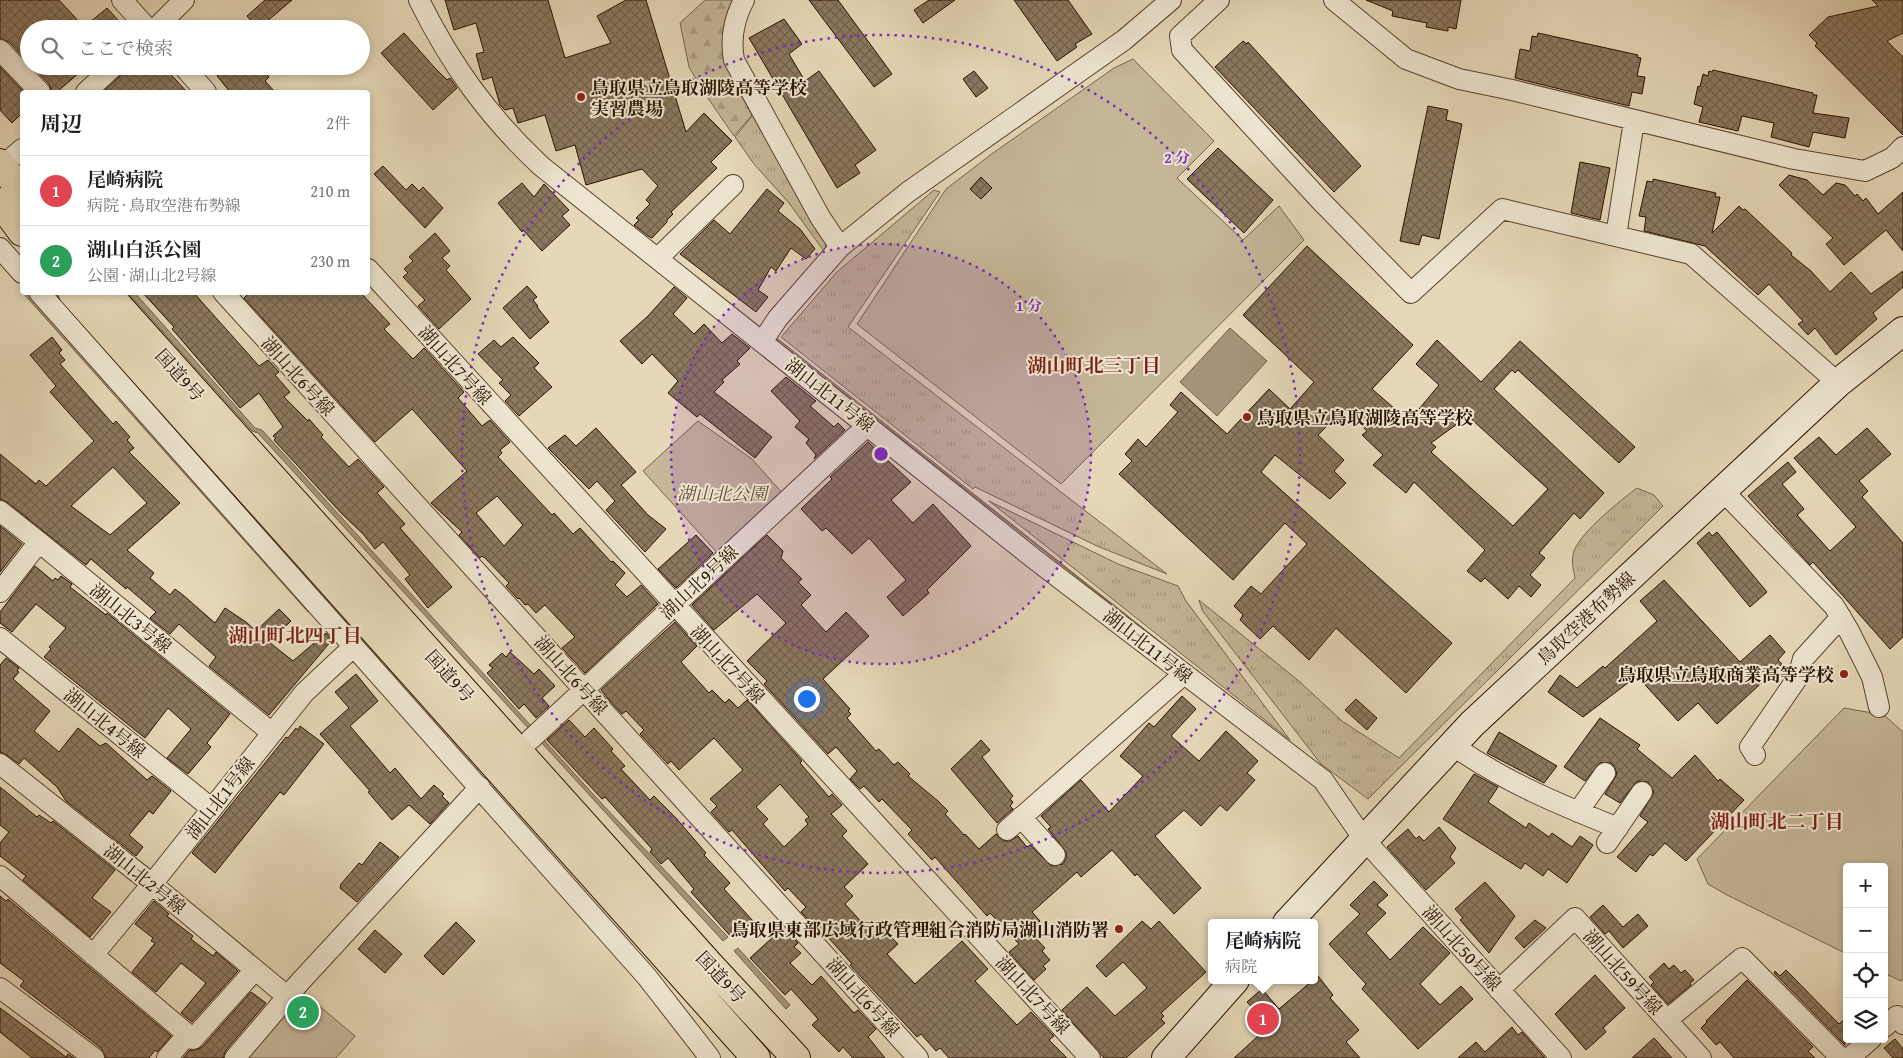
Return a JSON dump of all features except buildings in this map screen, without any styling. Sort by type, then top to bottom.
[{"type":"highway","points":[[6,161],[20,188]]},
{"type":"highway","points":[[0,202],[20,229]]},
{"type":"highway","name":"国道9号","points":[[75,295],[756,1058]]},
{"type":"highway","name":"国道9号","points":[[109,295],[709,964],[796,1058]]},
{"type":"main road","name":"鳥取空港布勢線","points":[[1291,919],[1363,838],[1452,745],[1838,383],[1903,331]]},
{"type":"main road","points":[[1166,1058],[1231,984]]},
{"type":"street","points":[[122,0],[140,20]]},
{"type":"street","points":[[163,20],[184,0]]},
{"type":"street","name":"湖山北11号線","points":[[419,0],[454,66],[490,114],[541,166],[1034,558],[1323,780],[1363,838]]},
{"type":"street","points":[[744,0],[736,14],[731,45],[734,60],[820,216],[840,247]]},
{"type":"street","points":[[762,342],[778,318],[840,247],[908,192],[1124,40],[1171,0]]},
{"type":"street","points":[[1219,0],[1180,36],[1182,50],[1320,200],[1411,293],[1502,209],[1691,254],[1838,383]]},
{"type":"street","points":[[1334,0],[1406,59],[1459,79],[1512,90],[1794,159],[1865,172],[1892,158],[1903,147]]},
{"type":"street","points":[[0,50],[20,71]]},
{"type":"street","points":[[24,75],[38,90]]},
{"type":"street","points":[[88,90],[104,75]]},
{"type":"street","points":[[191,75],[204,90]]},
{"type":"street","points":[[1616,236],[1634,121]]},
{"type":"street","points":[[658,258],[734,185]]},
{"type":"street","points":[[0,248],[20,272]]},
{"type":"street","name":"湖山北7号線","points":[[370,271],[674,606],[1090,1058]]},
{"type":"street","points":[[42,295],[648,977],[710,1058]]},
{"type":"street","name":"湖山北6号線","points":[[226,295],[918,1058]]},
{"type":"street","name":"湖山北9号線","points":[[530,740],[583,688],[868,425]]},
{"type":"street","points":[[1723,491],[1834,606],[1872,677],[1879,707]]},
{"type":"street","name":"湖山北3号線","points":[[0,511],[272,733]]},
{"type":"street","points":[[0,592],[39,542]]},
{"type":"street","points":[[1755,754],[1750,747],[1798,677],[1803,659],[1841,617]]},
{"type":"street","name":"湖山北4号線","points":[[0,638],[211,808]]},
{"type":"street","name":"湖山北1号線","points":[[93,955],[304,693],[353,647]]},
{"type":"street","points":[[1054,855],[1014,824],[1184,674]]},
{"type":"street","points":[[1452,745],[1475,761],[1534,794],[1578,812],[1612,835],[1642,792]]},
{"type":"street","name":"湖山北2号線","points":[[0,764],[152,884],[288,997]]},
{"type":"street","points":[[1578,812],[1604,773]]},
{"type":"street","points":[[235,1058],[288,997],[480,787]]},
{"type":"street","name":"湖山北50号線","points":[[1363,838],[1560,1058]]},
{"type":"street","points":[[0,876],[193,1039],[255,970]]},
{"type":"street","name":"湖山北59号線","points":[[1499,990],[1575,918],[1701,1058]]},
{"type":"street","points":[[1668,1020],[1742,958],[1841,1058]]},
{"type":"street","points":[[0,988],[94,1058]]},
{"type":"street","points":[[1888,1024],[1897,1016],[1903,1024]]},
{"type":"street","points":[[167,1058],[188,1034]]},
{"type":"street","points":[[1850,1058],[1867,1043]]},
{"type":"green space","points":[[705,0],[733,0],[726,15],[723,45],[731,73],[752,115],[734,136],[689,67],[680,23]]},
{"type":"green space","points":[[1133,59],[1214,141],[1177,178],[1243,240],[1279,206],[1304,240],[1061,484],[857,324],[946,189],[993,153],[1114,68]]},
{"type":"green space","points":[[753,115],[825,242],[826,254],[789,203],[754,164],[735,137]]},
{"type":"green space","points":[[934,190],[940,192],[848,327],[1167,574],[1097,546],[975,487],[973,489],[781,337],[837,272]]},
{"type":"green space","name":"湖山北公園","points":[[698,421],[752,459],[784,495],[721,557],[643,471]]},
{"type":"green space","points":[[1637,488],[1654,495],[1663,506],[1368,799],[1321,764],[1202,610],[1199,600],[1300,682],[1342,721],[1399,758],[1575,578],[1573,558],[1578,543],[1602,517]]},
{"type":"green space","points":[[989,501],[1118,564],[1178,586],[1186,601],[1290,740]]},
{"type":"green space","points":[[1844,708],[1884,715],[1903,732],[1903,979],[1901,981],[1888,975],[1888,863],[1843,863],[1843,952],[1708,884],[1697,859]]},
{"type":"green space","points":[[299,989],[355,1036],[336,1058],[240,1058]]},
{"type":"shaded area","points":[[25,295],[29,295],[311,611],[308,612]]},
{"type":"shaded area","points":[[130,295],[137,295],[255,428],[262,430],[603,805],[728,937],[723,941],[258,433],[252,431]]},
{"type":"shaded area","points":[[1230,328],[1267,361],[1217,416],[1180,382]]},
{"type":"shaded area","points":[[774,339],[778,339],[1288,743]]},
{"type":"shaded area","points":[[738,948],[790,1005],[786,1009],[734,951]]},
{"type":"place","name":"鳥取県立鳥取湖陵高等学校 実習農場","points":[[581,97]]},
{"type":"place","name":"鳥取県立鳥取湖陵高等学校","points":[[1247,417]]},
{"type":"place","name":"鳥取県立鳥取商業高等学校","points":[[1844,674]]},
{"type":"place","name":"鳥取県東部広域行政管理組合消防局湖山消防署","points":[[1119,929]]},
{"type":"place","name":"湖山白浜公園","points":[[303,1012]]},
{"type":"place","name":"尾崎病院","points":[[1263,1019]]},
{"type":"district","name":"湖山町北三丁目","points":[[1094,365]]},
{"type":"district","name":"湖山町北四丁目","points":[[295,635]]},
{"type":"district","name":"湖山町北二丁目","points":[[1777,821]]}]
